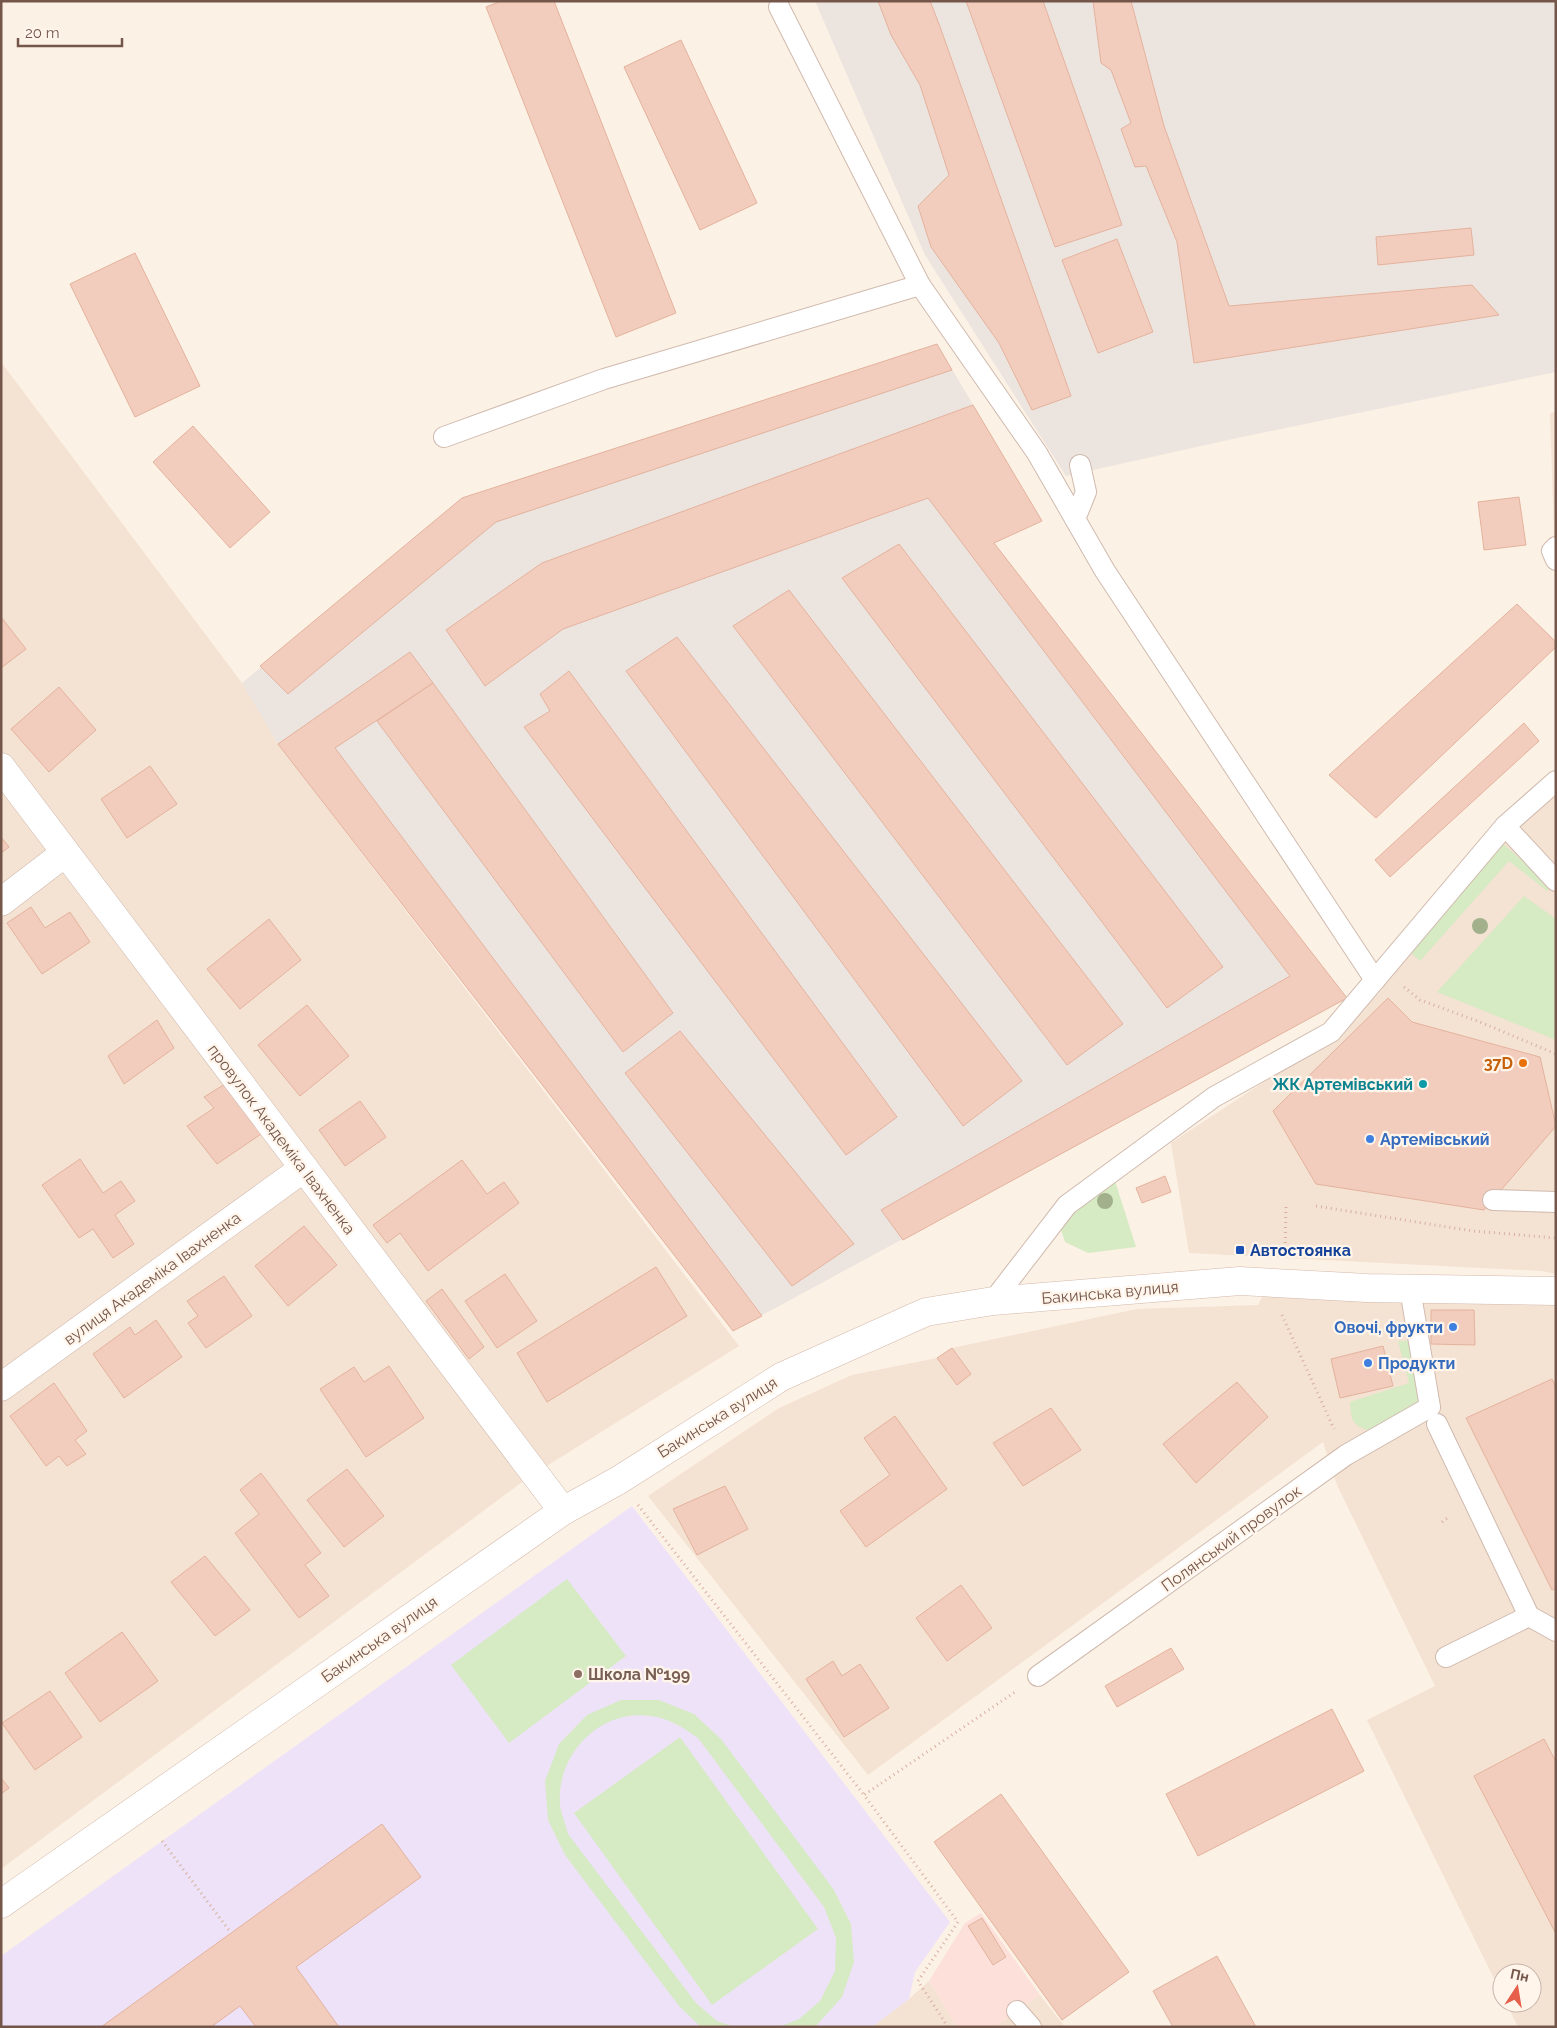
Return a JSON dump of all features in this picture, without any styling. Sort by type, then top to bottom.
[{"type":"street","name":"провулок Академіка Івахненка","points":[[1,767],[563,1511]]},
{"type":"street","points":[[1,902],[65,853]]},
{"type":"street","name":"вулиця Академіка Івахненка","points":[[1,1387],[304,1168]]},
{"type":"street","name":"Бакинська вулиця","points":[[1,1904],[563,1511],[619,1480],[782,1377],[926,1312],[993,1301],[1240,1281],[1410,1289],[1556,1291]]},
{"type":"lane","points":[[778,7],[920,285],[1037,453],[1105,571],[1375,980]]},
{"type":"lane","points":[[444,437],[604,379],[920,285]]},
{"type":"lane","points":[[1075,519],[1086,492],[1080,465]]},
{"type":"lane","points":[[1556,547],[1552,552],[1556,560]]},
{"type":"lane","points":[[993,1301],[1067,1205],[1214,1096],[1331,1032],[1505,826],[1556,781]]},
{"type":"lane","points":[[1505,826],[1556,881]]},
{"type":"lane","points":[[1493,1200],[1556,1202]]},
{"type":"lane","points":[[1410,1289],[1433,1416],[1529,1616],[1556,1631]]},
{"type":"lane","name":"Полянський провулок","points":[[1038,1676],[1346,1455],[1433,1416]]},
{"type":"lane","points":[[1446,1657],[1529,1616]]},
{"type":"lane","points":[[1017,2011],[1031,2027]]},
{"type":"path","points":[[1420,1000],[1480,1022],[1556,1054]]},
{"type":"path","points":[[1285,1256],[1286,1205]]},
{"type":"path","points":[[1316,1206],[1473,1231],[1556,1238]]},
{"type":"path","points":[[1280,1312],[1346,1455]]},
{"type":"path","points":[[619,1480],[864,1795],[958,1922],[918,1981],[948,2027]]},
{"type":"path","points":[[864,1795],[1038,1676]]},
{"type":"path","points":[[162,1841],[231,1933]]},
{"type":"shaded area","points":[[815,1],[1556,1],[1556,372],[1237,438],[1066,476],[925,255]]},
{"type":"shaded area","points":[[937,344],[1042,521],[994,543],[1347,998],[733,1331],[728,1321],[278,744],[242,683],[462,498]]},
{"type":"shaded area","points":[[1,362],[242,683],[278,744],[739,1346],[529,1477],[1,1869]]},
{"type":"shaded area","points":[[1556,412],[1556,541],[1554,536],[1550,413]]},
{"type":"shaded area","points":[[1556,785],[1556,1274],[1542,1271],[1189,1253],[1171,1143],[1338,1033],[1381,991],[1388,969]]},
{"type":"shaded area","points":[[1266,1290],[1556,1302],[1556,2027],[1518,2027],[1511,2013],[1542,2013],[1542,1963],[1492,1963],[1492,1975],[1367,1720],[1435,1686],[1337,1485],[1323,1442],[868,1775],[648,1496],[779,1408],[852,1375],[937,1358],[952,1348],[1137,1309],[1258,1305]]},
{"type":"shaded area","name":"Школа №199","points":[[632,1506],[950,1922],[915,1972],[909,1999],[872,2027],[1,2027],[1,1956]]},
{"type":"shaded area","points":[[981,1913],[1040,1995],[994,2027],[957,2027],[929,1981],[965,1923]]},
{"type":"shaded area","points":[[929,1981],[957,2027],[872,2027],[909,1999]]},
{"type":"shaded area","points":[[1040,1995],[1065,2027],[994,2027]]},
{"type":"green space","points":[[1500,841],[1551,886],[1547,891],[1509,861],[1420,961],[1408,950]]},
{"type":"green space","points":[[1524,896],[1556,919],[1556,1040],[1437,992]]},
{"type":"green space","points":[[1115,1181],[1136,1247],[1088,1253],[1065,1242],[1061,1230],[1066,1218]]},
{"type":"green space","points":[[1398,1341],[1412,1341],[1419,1407],[1372,1432],[1354,1422],[1351,1415],[1350,1402],[1409,1383]]},
{"type":"green space","points":[[567,1579],[626,1656],[509,1743],[451,1665]]},
{"type":"green space","points":[[621,1700],[659,1700],[694,1714],[721,1739],[834,1890],[851,1924],[854,1962],[842,1997],[816,2026],[779,2027],[799,2019],[820,2001],[835,1971],[836,1938],[824,1907],[698,1738],[681,1727],[657,1717],[631,1716],[614,1720],[598,1728],[584,1739],[573,1753],[565,1769],[560,1805],[568,1834],[696,2003],[717,2021],[735,2027],[701,2027],[679,2006],[565,1855],[548,1820],[545,1781],[559,1744],[587,1715]]},
{"type":"green space","points":[[680,1737],[818,1929],[712,2005],[574,1813]]},
{"type":"building","points":[[501,1],[554,1],[676,313],[616,337],[486,7]]},
{"type":"building","points":[[878,1],[930,1],[1071,396],[1032,410],[999,343],[931,247],[918,206],[949,175],[920,85],[891,35]]},
{"type":"building","points":[[966,1],[1043,1],[1122,225],[1055,247]]},
{"type":"building","points":[[1093,1],[1131,1],[1164,126],[1229,306],[1472,285],[1499,315],[1194,363],[1177,242],[1146,166],[1135,167],[1121,129],[1131,123],[1111,70],[1101,63]]},
{"type":"building","points":[[681,40],[757,203],[700,230],[624,67]]},
{"type":"building","points":[[1471,228],[1474,255],[1378,265],[1376,237]]},
{"type":"building","points":[[1117,239],[1153,332],[1098,353],[1062,260]]},
{"type":"building","points":[[135,253],[200,386],[135,417],[70,284]]},
{"type":"building","points":[[937,344],[952,370],[496,522],[288,694],[260,666],[462,498]]},
{"type":"building","points":[[973,405],[1042,521],[994,543],[1347,998],[903,1240],[881,1210],[1290,976],[928,498],[563,629],[485,686],[446,630],[542,563]]},
{"type":"building","points":[[193,426],[270,512],[230,548],[153,462]]},
{"type":"building","points":[[1519,497],[1526,545],[1484,550],[1478,502]]},
{"type":"building","points":[[899,544],[1223,967],[1167,1008],[842,578]]},
{"type":"building","points":[[789,590],[1123,1024],[1067,1065],[733,626]]},
{"type":"building","points":[[1517,604],[1556,642],[1556,647],[1376,818],[1329,775]]},
{"type":"building","points":[[1,617],[26,649],[1,668]]},
{"type":"building","points":[[677,637],[1022,1081],[963,1126],[626,671]]},
{"type":"building","points":[[410,652],[433,683],[335,748],[762,1316],[733,1331],[278,744]]},
{"type":"building","points":[[569,671],[897,1117],[846,1155],[524,727],[550,711],[540,694]]},
{"type":"building","points":[[433,683],[673,1013],[623,1052],[377,721]]},
{"type":"building","points":[[59,687],[96,730],[49,772],[11,729]]},
{"type":"building","points":[[1524,723],[1539,741],[1390,877],[1375,860]]},
{"type":"building","points":[[150,766],[177,804],[127,838],[101,799]]},
{"type":"building","points":[[1,837],[9,847],[1,853]]},
{"type":"building","points":[[31,907],[45,928],[70,912],[90,942],[42,974],[7,923]]},
{"type":"building","points":[[269,919],[301,960],[240,1009],[207,969]]},
{"type":"building","name":"ЖК Артемівський","points":[[1388,998],[1412,1022],[1540,1057],[1556,1126],[1484,1210],[1316,1184],[1273,1111]]},
{"type":"building","points":[[307,1005],[349,1056],[300,1096],[258,1045]]},
{"type":"building","points":[[157,1020],[174,1048],[124,1084],[108,1056]]},
{"type":"building","points":[[680,1031],[854,1244],[792,1286],[625,1073]]},
{"type":"building","points":[[230,1081],[267,1130],[217,1164],[187,1126],[214,1108],[204,1097]]},
{"type":"building","points":[[360,1101],[386,1137],[345,1166],[319,1130]]},
{"type":"building","points":[[80,1159],[103,1193],[121,1181],[135,1201],[115,1215],[134,1244],[113,1258],[93,1229],[79,1238],[42,1185]]},
{"type":"building","points":[[462,1160],[487,1194],[504,1182],[519,1203],[428,1271],[400,1233],[387,1243],[373,1225]]},
{"type":"building","points":[[1165,1176],[1171,1192],[1142,1203],[1136,1188]]},
{"type":"building","points":[[304,1226],[337,1265],[288,1306],[255,1266]]},
{"type":"building","points":[[656,1267],[687,1316],[547,1402],[517,1353]]},
{"type":"building","points":[[505,1274],[537,1321],[497,1348],[465,1301]]},
{"type":"building","points":[[224,1276],[252,1316],[206,1348],[188,1323],[198,1316],[187,1301]]},
{"type":"building","points":[[442,1289],[484,1347],[469,1359],[426,1301]]},
{"type":"building","name":"Овочі, фрукти","points":[[1431,1310],[1474,1310],[1475,1345],[1431,1344]]},
{"type":"building","points":[[156,1320],[182,1357],[124,1398],[93,1354],[130,1327],[135,1335]]},
{"type":"building","points":[[1383,1346],[1393,1386],[1340,1398],[1331,1359]]},
{"type":"building","points":[[952,1348],[971,1374],[957,1385],[937,1358]]},
{"type":"building","points":[[389,1366],[424,1418],[366,1457],[320,1389],[354,1367],[364,1382]]},
{"type":"building","points":[[1552,1379],[1556,1388],[1556,1588],[1552,1590],[1466,1418]]},
{"type":"building","points":[[1237,1382],[1268,1417],[1196,1483],[1163,1444]]},
{"type":"building","points":[[54,1383],[87,1431],[75,1440],[86,1454],[67,1466],[59,1456],[46,1466],[10,1416]]},
{"type":"building","points":[[1051,1408],[1081,1450],[1023,1486],[993,1443]]},
{"type":"building","points":[[895,1416],[947,1489],[866,1547],[840,1511],[890,1475],[864,1438]]},
{"type":"building","points":[[347,1469],[384,1516],[344,1547],[307,1500]]},
{"type":"building","points":[[261,1473],[321,1553],[305,1565],[329,1596],[299,1618],[235,1533],[259,1514],[240,1490]]},
{"type":"building","points":[[725,1486],[748,1529],[697,1555],[673,1509]]},
{"type":"building","points":[[205,1556],[250,1610],[215,1636],[171,1582]]},
{"type":"building","points":[[961,1585],[992,1628],[947,1661],[916,1618]]},
{"type":"building","points":[[122,1632],[158,1681],[100,1722],[65,1673]]},
{"type":"building","points":[[1171,1648],[1184,1669],[1117,1707],[1105,1686]]},
{"type":"building","points":[[833,1661],[842,1676],[860,1664],[889,1708],[844,1737],[806,1679]]},
{"type":"building","points":[[50,1691],[82,1737],[35,1770],[2,1723]]},
{"type":"building","points":[[1332,1709],[1364,1771],[1198,1856],[1166,1794]]},
{"type":"building","points":[[1544,1739],[1556,1762],[1556,1934],[1474,1776]]},
{"type":"building","points":[[1,1778],[9,1788],[1,1794]]},
{"type":"building","points":[[1001,1794],[1129,1972],[1062,2020],[934,1842]]},
{"type":"building","points":[[382,1824],[421,1877],[296,1967],[339,2027],[256,2027],[240,2006],[211,2027],[101,2027]]},
{"type":"building","points":[[982,1918],[1006,1957],[993,1965],[968,1926]]},
{"type":"building","points":[[1217,1956],[1256,2027],[1173,2027],[1153,1991]]},
{"type":"place","name":"37D","points":[[1523,1063]]},
{"type":"place","name":"ЖК Артемівський","points":[[1423,1084]]},
{"type":"place","name":"Артемівський","points":[[1370,1139]]},
{"type":"place","name":"Автостоянка","points":[[1240,1250]]},
{"type":"place","name":"Овочі, фрукти","points":[[1453,1327]]},
{"type":"place","name":"Продукти","points":[[1368,1363]]},
{"type":"place","name":"Школа №199","points":[[578,1674]]}]
